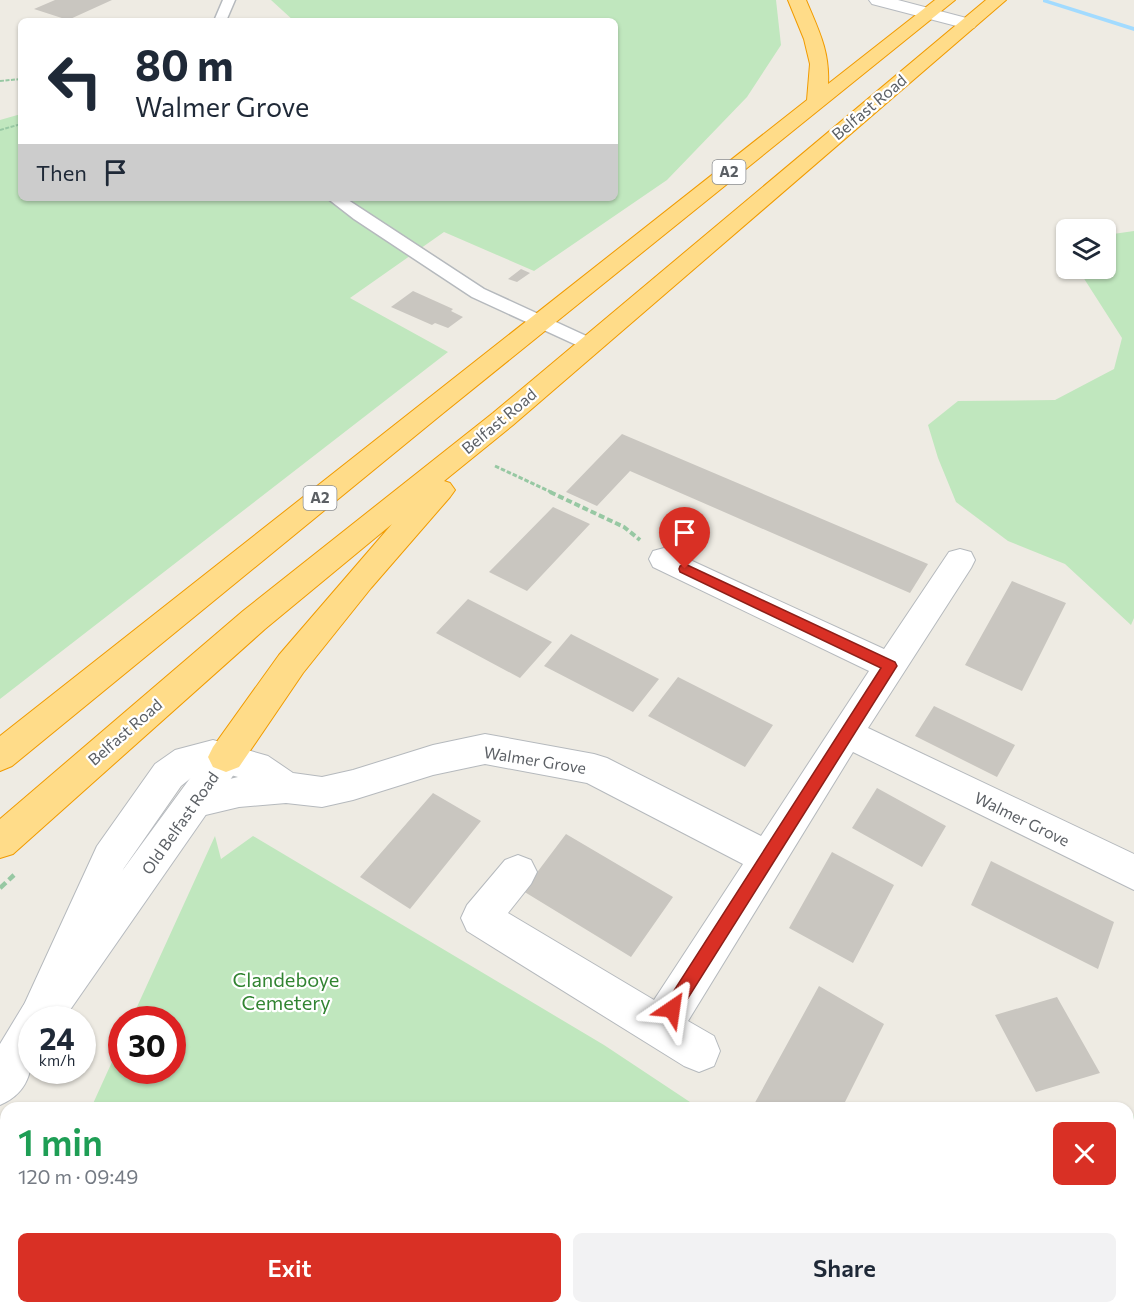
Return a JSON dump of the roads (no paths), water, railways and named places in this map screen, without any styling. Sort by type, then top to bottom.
[{"type":"highway","points":[[797,0],[810,30],[820,64],[817,103]]},
{"type":"highway","name":"A2","points":[[0,756],[946,0]]},
{"type":"highway","name":"Belfast Road","points":[[0,842],[254,620],[503,419],[997,0]]},
{"type":"highway","points":[[226,757],[291,664],[360,580],[503,419]]},
{"type":"street","points":[[878,0],[968,24]]},
{"type":"street","points":[[664,559],[890,666]]},
{"type":"street","points":[[661,1027],[846,733],[960,560]]},
{"type":"street","name":"Walmer Grove","points":[[846,733],[1134,873]]},
{"type":"street","name":"Walmer Grove","points":[[197,801],[238,792],[286,788],[322,792],[353,785],[433,760],[485,749],[594,769],[768,858]]},
{"type":"street","name":"Old Belfast Road","points":[[44,1006],[110,858],[168,775],[188,760],[213,755],[226,757],[197,801],[48,1006]]},
{"type":"street","name":"Walmer Grove","points":[[226,757],[255,767],[286,788]]},
{"type":"street","points":[[518,872],[481,918],[699,1051]]},
{"type":"street","points":[[0,1083],[18,1054]]},
{"type":"lane","points":[[221,18],[229,0]]},
{"type":"lane","points":[[339,201],[478,292],[589,345]]},
{"type":"waterway","points":[[1045,1],[1134,29]]},
{"type":"park label","name":"Clandeboye Cemetery","points":[[286,992]]}]
